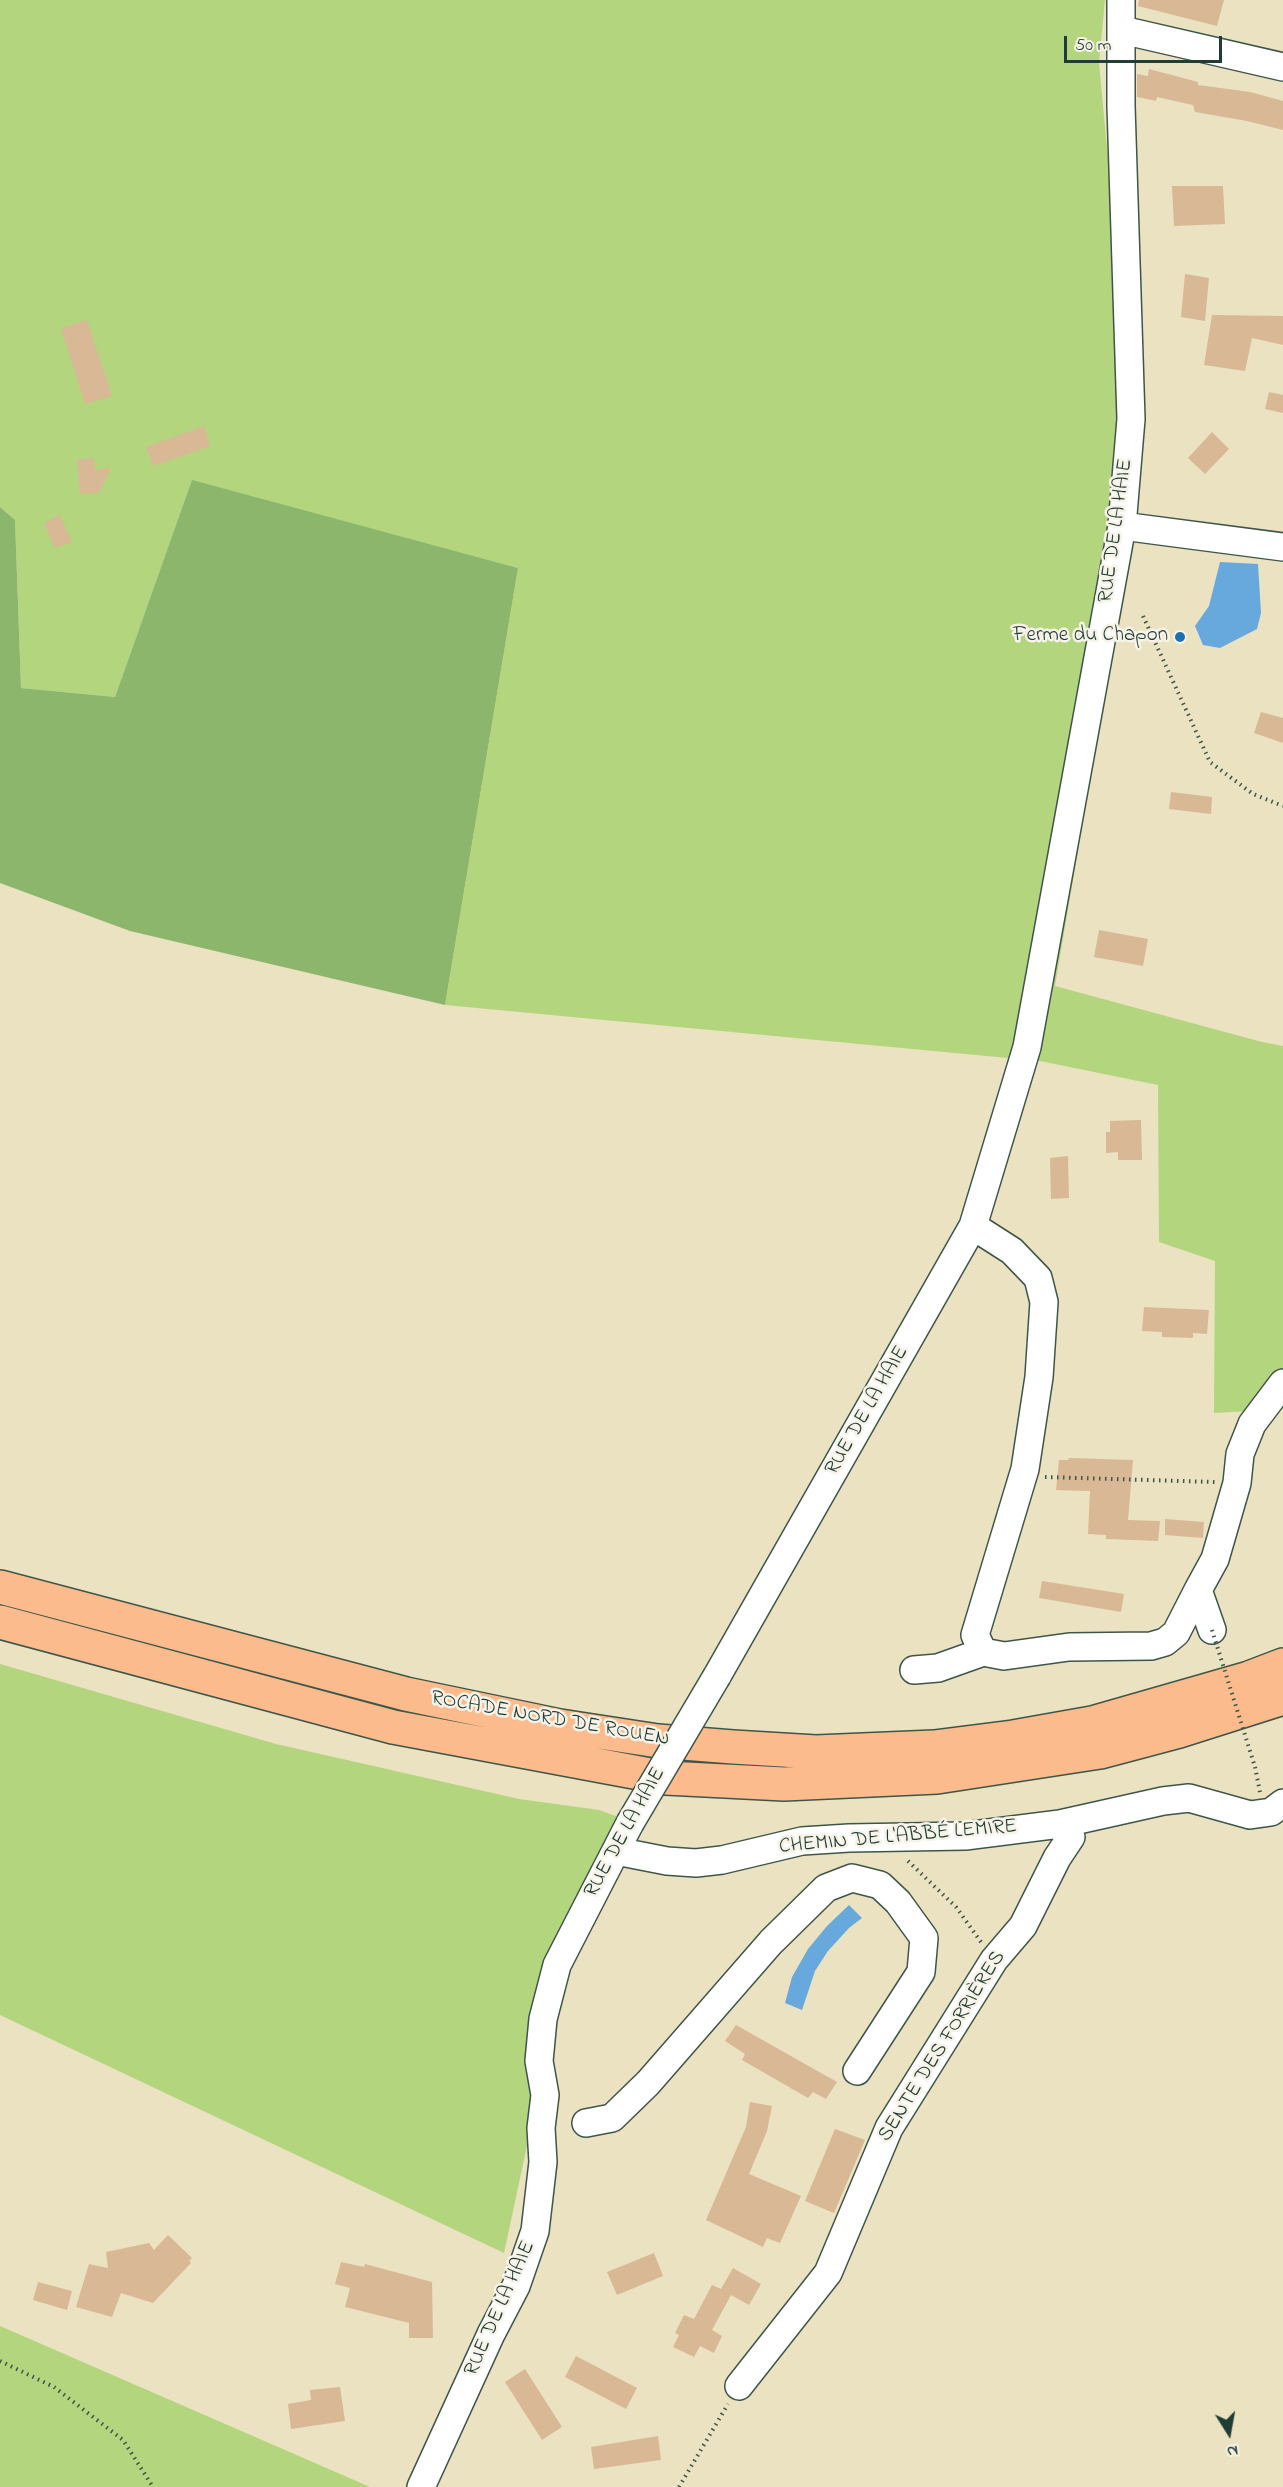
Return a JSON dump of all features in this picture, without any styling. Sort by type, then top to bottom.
[{"type":"highway","name":"ROCADE NORD DE ROUEN","points":[[0,1587],[417,1696],[560,1726],[658,1741],[745,1748],[816,1752],[933,1747],[1013,1737],[1092,1723],[1237,1682],[1283,1665]]},
{"type":"highway","name":"ROCADE NORD DE ROUEN","points":[[0,1622],[393,1727],[666,1778],[784,1784],[937,1777],[1100,1752],[1190,1728],[1283,1698]]},
{"type":"street","name":"RUE DE LA HAIE","points":[[421,2487],[491,2334],[516,2286],[535,2231],[543,2162],[541,2128],[545,2095],[539,2061],[543,2019],[557,1965],[630,1823],[717,1676],[973,1226],[1027,1047],[1122,526],[1131,419],[1121,106],[1121,0]]},
{"type":"street","points":[[1122,30],[1283,67]]},
{"type":"street","points":[[1122,526],[1283,547]]},
{"type":"street","points":[[973,1226],[1012,1251],[1038,1278],[1044,1302],[1039,1377],[1025,1469],[975,1635],[983,1652]]},
{"type":"street","points":[[914,1670],[938,1668],[983,1652],[1004,1656],[1069,1647],[1165,1642],[1176,1633],[1215,1559],[1237,1483],[1240,1454],[1252,1424],[1283,1383]]},
{"type":"street","points":[[1198,1590],[1212,1630]]},
{"type":"street","name":"CHEMIN DE L'ABBÉ LEMIRE","points":[[615,1851],[667,1861],[696,1863],[722,1860],[802,1841],[965,1836],[1060,1824],[1163,1801],[1189,1798],[1250,1815],[1271,1812],[1283,1803]]},
{"type":"street","name":"SENTE DES FORRIÈRES","points":[[739,2386],[828,2273],[889,2128],[993,1960],[1023,1926],[1057,1858],[1071,1837],[1060,1824]]},
{"type":"street","points":[[586,2123],[612,2118],[648,2083],[771,1942],[826,1888],[852,1878],[880,1885],[898,1902],[924,1938],[921,1972],[857,2071]]},
{"type":"path","points":[[1143,616],[1210,762],[1253,794],[1283,806]]},
{"type":"path","points":[[1025,1469],[1046,1478],[1237,1483]]},
{"type":"path","points":[[1212,1630],[1255,1767]]},
{"type":"path","points":[[907,1859],[956,1906],[993,1960]]},
{"type":"path","points":[[0,2361],[54,2387],[123,2440],[153,2487]]},
{"type":"path","points":[[679,2487],[739,2386]]},
{"type":"green space","points":[[0,0],[1105,0],[1099,63],[1138,478],[1130,544],[1055,986],[1283,1046],[1283,1409],[1214,1413],[1215,1261],[1159,1242],[1158,1085],[1040,1061],[445,1005],[518,568],[192,481],[115,697],[21,688],[15,520],[0,507]]},
{"type":"green space","points":[[192,480],[518,568],[445,1005],[130,931],[0,883],[0,507],[15,520],[21,688],[115,697]]},
{"type":"green space","points":[[0,1664],[276,1744],[519,1799],[599,1810],[635,1823],[568,1955],[504,2253],[0,2015]]},
{"type":"green space","points":[[0,2326],[370,2487],[0,2487]]},
{"type":"water","points":[[1220,562],[1258,564],[1261,613],[1257,629],[1220,648],[1203,645],[1195,626],[1209,606]]},
{"type":"water","points":[[849,1905],[862,1918],[849,1928],[828,1951],[815,1971],[802,2010],[785,2003],[792,1977],[808,1949]]},
{"type":"building","points":[[1139,0],[1224,0],[1217,26],[1138,6]]},
{"type":"building","points":[[1149,69],[1198,82],[1198,85],[1250,92],[1283,101],[1283,130],[1195,112],[1193,105],[1157,97],[1156,101],[1137,97],[1137,74],[1148,76]]},
{"type":"building","points":[[1172,186],[1223,186],[1225,224],[1174,226]]},
{"type":"building","points":[[1185,274],[1209,278],[1205,321],[1181,317]]},
{"type":"building","points":[[1212,315],[1283,316],[1283,345],[1252,338],[1245,371],[1204,365]]},
{"type":"building","points":[[87,320],[112,396],[85,404],[61,328]]},
{"type":"building","points":[[1269,392],[1283,395],[1283,413],[1265,409]]},
{"type":"building","points":[[204,426],[210,446],[153,466],[146,447]]},
{"type":"building","points":[[1212,432],[1229,449],[1205,474],[1188,458]]},
{"type":"building","points":[[94,458],[95,470],[111,468],[99,493],[80,494],[77,460]]},
{"type":"building","points":[[60,515],[72,542],[55,548],[44,523]]},
{"type":"building","points":[[1261,712],[1283,718],[1283,743],[1254,733]]},
{"type":"building","points":[[1171,792],[1212,797],[1211,814],[1169,809]]},
{"type":"building","points":[[1099,930],[1148,939],[1143,966],[1094,957]]},
{"type":"building","points":[[1141,1120],[1142,1160],[1118,1160],[1118,1152],[1106,1153],[1106,1132],[1110,1132],[1110,1121]]},
{"type":"building","points":[[1068,1156],[1069,1198],[1051,1199],[1050,1158]]},
{"type":"building","points":[[1144,1307],[1209,1310],[1207,1334],[1193,1333],[1193,1338],[1162,1337],[1162,1332],[1142,1331]]},
{"type":"building","points":[[1069,1458],[1133,1460],[1128,1520],[1160,1521],[1158,1541],[1106,1539],[1106,1535],[1088,1534],[1090,1491],[1056,1490],[1059,1460]]},
{"type":"building","points":[[1165,1519],[1204,1522],[1203,1538],[1165,1535]]},
{"type":"building","points":[[1042,1581],[1124,1594],[1121,1612],[1039,1598]]},
{"type":"building","points":[[736,2025],[837,2082],[826,2099],[813,2092],[808,2098],[742,2060],[745,2054],[725,2041]]},
{"type":"building","points":[[750,2102],[772,2106],[767,2131],[749,2174],[801,2196],[780,2243],[767,2238],[763,2247],[706,2220],[746,2127]]},
{"type":"building","points":[[835,2129],[865,2140],[834,2213],[805,2201]]},
{"type":"building","points":[[168,2235],[192,2258],[189,2261],[191,2263],[153,2303],[121,2293],[112,2317],[76,2307],[89,2264],[108,2268],[106,2252],[149,2243],[154,2250]]},
{"type":"building","points":[[654,2253],[663,2276],[617,2295],[607,2272]]},
{"type":"building","points":[[341,2262],[364,2267],[365,2264],[432,2282],[433,2338],[409,2338],[409,2323],[345,2307],[350,2288],[335,2284]]},
{"type":"building","points":[[733,2268],[761,2284],[749,2305],[731,2295],[712,2330],[722,2336],[714,2353],[700,2346],[694,2357],[673,2347],[679,2335],[675,2333],[684,2315],[694,2319],[712,2285],[721,2289]]},
{"type":"building","points":[[38,2282],[72,2291],[67,2310],[33,2300]]},
{"type":"building","points":[[576,2356],[637,2388],[626,2409],[565,2377]]},
{"type":"building","points":[[525,2369],[562,2427],[542,2440],[505,2382]]},
{"type":"building","points":[[340,2387],[345,2421],[291,2429],[288,2404],[311,2400],[310,2390]]},
{"type":"building","points":[[658,2436],[661,2460],[594,2469],[591,2447]]},
{"type":"place","name":"Ferme du Chapon","points":[[1180,637]]}]
